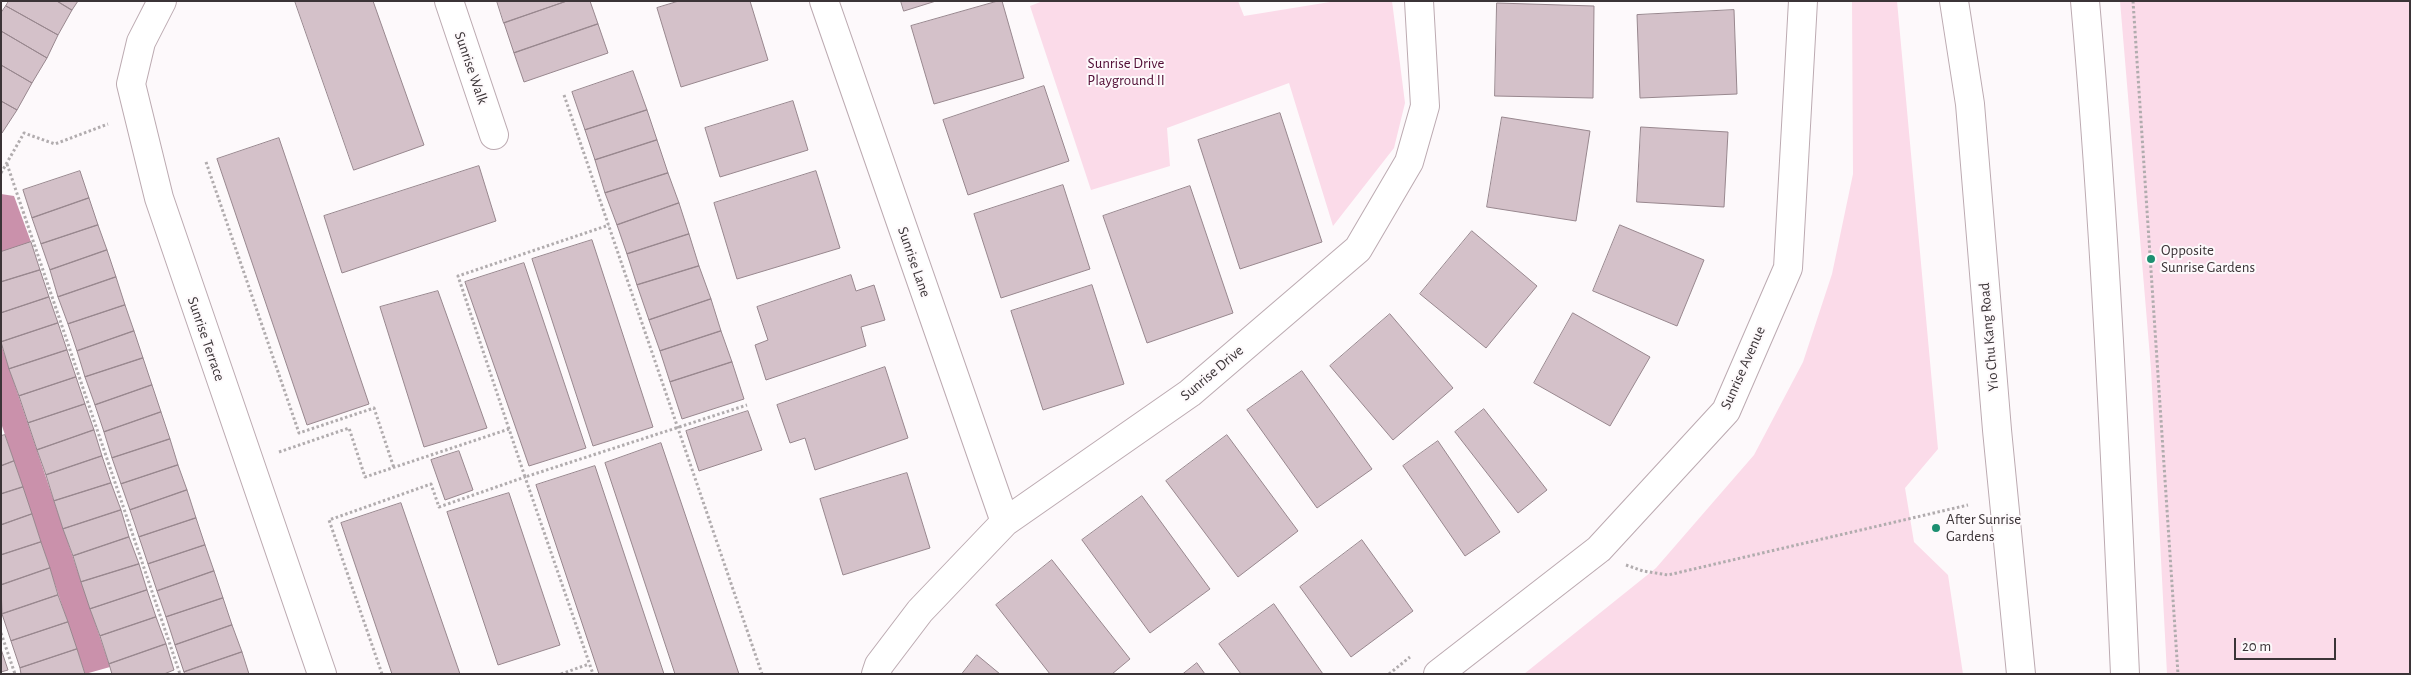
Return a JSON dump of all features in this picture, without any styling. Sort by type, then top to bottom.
[{"type":"street","name":"Sunrise Terrace","points":[[162,1],[141,42],[131,84],[133,94],[159,198],[322,674]]},
{"type":"street","name":"Sunrise Walk","points":[[449,1],[494,134]]},
{"type":"street","name":"Sunrise Lane","points":[[824,1],[1004,522]]},
{"type":"street","name":"Sunrise Drive","points":[[876,674],[920,611],[1004,522],[1190,393],[1358,249],[1409,162],[1425,106],[1419,1]]},
{"type":"street","name":"Sunrise Avenue","points":[[1438,674],[1599,549],[1726,411],[1788,268],[1803,1]]},
{"type":"street","name":"Yio Chu Kang Road","points":[[1954,1],[1970,104],[1997,430],[2021,674]]},
{"type":"street","points":[[2085,1],[2094,104],[2110,359],[2125,674]]},
{"type":"path","points":[[2133,1],[2178,674]]},
{"type":"path","points":[[564,94],[762,674]]},
{"type":"path","points":[[1,173],[24,133],[56,144],[109,124]]},
{"type":"path","points":[[206,162],[299,433],[374,408],[394,468]]},
{"type":"path","points":[[6,164],[180,674]]},
{"type":"path","points":[[593,674],[458,276],[609,225]]},
{"type":"path","points":[[382,674],[329,520],[431,484],[439,507],[746,404]]},
{"type":"path","points":[[270,455],[349,428],[365,477],[509,429]]},
{"type":"path","points":[[1620,563],[1643,571],[1668,575],[1968,505]]},
{"type":"path","points":[[1,633],[15,674]]},
{"type":"path","points":[[1389,674],[1412,655]]},
{"type":"path","points":[[561,674],[589,664]]},
{"type":"green space","name":"Sunrise Drive Playground II","points":[[1043,1],[1238,1],[1244,16],[1336,1],[1392,1],[1405,103],[1394,148],[1333,226],[1289,83],[1167,128],[1170,166],[1091,190],[1030,6]]},
{"type":"green space","points":[[1852,1],[1897,1],[1938,449],[1905,488],[1914,542],[1948,575],[1963,674],[1524,674],[1656,568],[1754,455],[1803,362],[1832,274],[1853,174]]},
{"type":"green space","points":[[2120,1],[2410,1],[2410,674],[2167,674],[2151,369]]},
{"type":"shaded area","points":[[1,194],[14,196],[31,242],[1,252]]},
{"type":"shaded area","points":[[1,344],[110,667],[85,674],[1,423]]},
{"type":"building","points":[[9,1],[57,1],[72,10],[58,35],[6,6]]},
{"type":"building","points":[[57,1],[78,1],[72,10]]},
{"type":"building","points":[[295,1],[373,1],[424,145],[354,170]]},
{"type":"building","points":[[497,1],[567,1],[504,23]]},
{"type":"building","points":[[567,1],[590,1],[598,24],[514,53],[504,23]]},
{"type":"building","points":[[679,1],[750,1],[768,60],[681,87],[657,8]]},
{"type":"building","points":[[901,1],[936,1],[904,11]]},
{"type":"building","points":[[1002,1],[1024,78],[934,104],[911,26]]},
{"type":"building","points":[[1497,3],[1594,6],[1593,98],[1495,96]]},
{"type":"building","points":[[6,6],[58,35],[47,58],[1,31],[1,13]]},
{"type":"building","points":[[1734,10],[1737,94],[1640,98],[1637,15]]},
{"type":"building","points":[[598,24],[608,53],[524,82],[514,53]]},
{"type":"building","points":[[1,31],[47,58],[32,83],[1,65]]},
{"type":"building","points":[[1,65],[32,83],[17,110],[1,101]]},
{"type":"building","points":[[633,71],[647,110],[585,130],[572,92]]},
{"type":"building","points":[[1044,86],[1069,161],[968,195],[943,120]]},
{"type":"building","points":[[1,101],[17,110],[2,133],[1,132]]},
{"type":"building","points":[[793,101],[808,150],[720,177],[705,128]]},
{"type":"building","points":[[647,110],[657,140],[595,160],[585,130]]},
{"type":"building","points":[[1280,113],[1322,242],[1240,269],[1198,140]]},
{"type":"building","points":[[1502,117],[1590,131],[1576,221],[1487,207]]},
{"type":"building","points":[[1641,127],[1728,132],[1724,207],[1637,202]]},
{"type":"building","points":[[279,138],[369,404],[307,425],[217,159]]},
{"type":"building","points":[[657,140],[668,173],[605,193],[595,160]]},
{"type":"building","points":[[479,166],[496,221],[342,273],[324,216]]},
{"type":"building","points":[[80,171],[89,198],[32,218],[23,190]]},
{"type":"building","points":[[816,171],[840,248],[737,279],[714,203]]},
{"type":"building","points":[[668,173],[679,203],[617,225],[605,193]]},
{"type":"building","points":[[1063,185],[1090,269],[1001,298],[974,214]]},
{"type":"building","points":[[1190,186],[1233,313],[1147,343],[1103,216]]},
{"type":"building","points":[[89,198],[98,225],[41,244],[32,218]]},
{"type":"building","points":[[679,203],[689,234],[627,254],[617,225]]},
{"type":"building","points":[[98,225],[107,250],[50,270],[41,244]]},
{"type":"building","points":[[1620,225],[1704,260],[1677,326],[1593,291]]},
{"type":"building","points":[[1472,231],[1537,286],[1486,348],[1420,294]]},
{"type":"building","points":[[689,234],[699,266],[637,285],[627,254]]},
{"type":"building","points":[[592,240],[653,427],[593,446],[532,259]]},
{"type":"building","points":[[31,242],[40,270],[1,282],[1,252]]},
{"type":"building","points":[[107,250],[116,277],[58,297],[50,270]]},
{"type":"building","points":[[524,263],[586,448],[529,466],[465,282]]},
{"type":"building","points":[[699,266],[711,299],[649,320],[637,285]]},
{"type":"building","points":[[40,270],[49,297],[1,313],[1,282]]},
{"type":"building","points":[[851,275],[856,291],[874,285],[885,320],[861,327],[866,346],[766,380],[755,345],[768,340],[757,307]]},
{"type":"building","points":[[116,277],[125,305],[68,324],[58,297]]},
{"type":"building","points":[[1092,285],[1124,384],[1043,410],[1011,311]]},
{"type":"building","points":[[438,291],[487,428],[424,447],[380,307]]},
{"type":"building","points":[[49,297],[58,323],[1,342],[1,313]]},
{"type":"building","points":[[711,299],[721,331],[660,351],[649,320]]},
{"type":"building","points":[[125,305],[134,331],[77,351],[68,324]]},
{"type":"building","points":[[1573,313],[1650,357],[1610,426],[1534,383]]},
{"type":"building","points":[[1390,314],[1453,388],[1393,440],[1330,366]]},
{"type":"building","points":[[58,323],[67,350],[9,369],[1,342]]},
{"type":"building","points":[[134,331],[143,358],[85,377],[77,351]]},
{"type":"building","points":[[721,331],[732,362],[670,382],[660,351]]},
{"type":"building","points":[[67,350],[76,377],[19,396],[9,369]]},
{"type":"building","points":[[143,358],[152,385],[95,405],[85,377]]},
{"type":"building","points":[[732,362],[744,399],[682,419],[670,382]]},
{"type":"building","points":[[885,367],[908,438],[815,470],[805,438],[790,443],[777,405]]},
{"type":"building","points":[[1302,371],[1372,469],[1317,508],[1247,410]]},
{"type":"building","points":[[76,377],[85,404],[28,423],[19,396]]},
{"type":"building","points":[[152,385],[161,412],[104,432],[95,405]]},
{"type":"building","points":[[85,404],[94,430],[37,450],[28,423]]},
{"type":"building","points":[[1484,409],[1547,490],[1518,513],[1455,432]]},
{"type":"building","points":[[748,411],[762,450],[699,471],[686,431]]},
{"type":"building","points":[[161,412],[170,439],[112,458],[104,432]]},
{"type":"building","points":[[94,430],[102,456],[46,475],[37,450]]},
{"type":"building","points":[[5,435],[14,461],[1,466],[1,436]]},
{"type":"building","points":[[1227,435],[1298,531],[1238,577],[1166,481]]},
{"type":"building","points":[[170,439],[178,465],[121,484],[112,458]]},
{"type":"building","points":[[1438,441],[1500,532],[1465,556],[1403,466]]},
{"type":"building","points":[[661,443],[739,674],[675,674],[605,463]]},
{"type":"building","points":[[459,451],[473,490],[445,500],[431,460]]},
{"type":"building","points":[[102,456],[111,483],[54,501],[46,475]]},
{"type":"building","points":[[14,461],[23,487],[1,494],[1,466]]},
{"type":"building","points":[[178,465],[187,490],[130,510],[121,484]]},
{"type":"building","points":[[595,466],[664,674],[599,674],[536,485]]},
{"type":"building","points":[[907,473],[930,548],[843,575],[820,499]]},
{"type":"building","points":[[111,483],[121,510],[63,529],[54,501]]},
{"type":"building","points":[[23,487],[32,514],[1,525],[1,494]]},
{"type":"building","points":[[187,490],[196,518],[139,537],[130,510]]},
{"type":"building","points":[[509,493],[560,645],[498,665],[447,512]]},
{"type":"building","points":[[1142,496],[1210,589],[1150,633],[1082,540]]},
{"type":"building","points":[[401,503],[460,674],[392,674],[341,523]]},
{"type":"building","points":[[121,510],[129,537],[73,556],[63,529]]},
{"type":"building","points":[[32,514],[41,542],[1,555],[1,525]]},
{"type":"building","points":[[196,518],[205,545],[148,564],[139,537]]},
{"type":"building","points":[[129,537],[139,564],[81,582],[73,556]]},
{"type":"building","points":[[1362,540],[1413,611],[1351,657],[1300,587]]},
{"type":"building","points":[[41,542],[50,568],[1,585],[1,555]]},
{"type":"building","points":[[205,545],[214,571],[157,591],[148,564]]},
{"type":"building","points":[[1052,560],[1130,659],[1112,674],[1050,674],[996,605]]},
{"type":"building","points":[[139,564],[147,590],[90,609],[81,582]]},
{"type":"building","points":[[50,568],[58,595],[2,614],[1,585]]},
{"type":"building","points":[[214,571],[223,598],[166,617],[157,591]]},
{"type":"building","points":[[147,590],[156,617],[100,636],[90,609]]},
{"type":"building","points":[[58,595],[68,622],[11,641],[2,614]]},
{"type":"building","points":[[223,598],[232,625],[175,645],[166,617]]},
{"type":"building","points":[[1274,604],[1323,674],[1241,674],[1219,644]]},
{"type":"building","points":[[156,617],[166,644],[109,664],[100,636]]},
{"type":"building","points":[[68,622],[77,649],[20,668],[11,641]]},
{"type":"building","points":[[232,625],[242,652],[184,672],[175,645]]},
{"type":"building","points":[[166,644],[174,670],[164,674],[112,674],[109,664]]},
{"type":"building","points":[[1,649],[8,670],[1,672]]},
{"type":"building","points":[[77,649],[85,674],[21,674],[20,668]]},
{"type":"building","points":[[242,652],[249,674],[185,674],[184,672]]},
{"type":"building","points":[[977,655],[1000,674],[962,674]]},
{"type":"building","points":[[1197,663],[1205,674],[1183,674]]},
{"type":"place","name":"Opposite Sunrise Gardens","points":[[2151,259]]},
{"type":"place","name":"After Sunrise Gardens","points":[[1936,528]]}]
